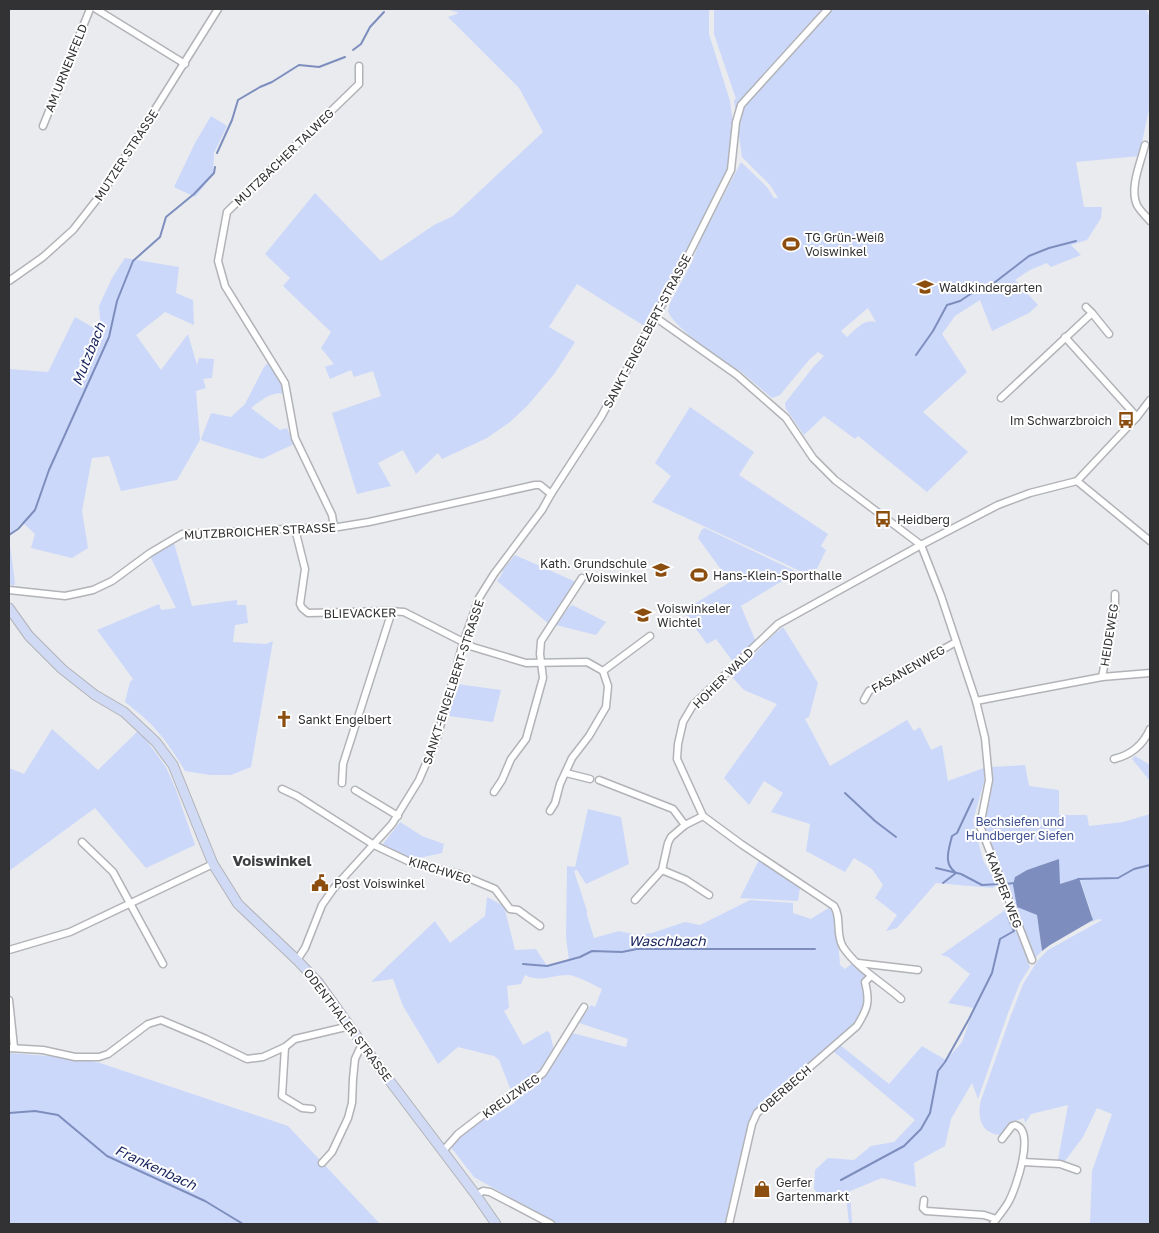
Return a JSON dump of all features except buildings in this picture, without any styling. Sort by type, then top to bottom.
[{"type":"main road","name":"ODENTHALER STRASSE","points":[[9,608],[29,636],[62,669],[95,694],[124,712],[156,742],[173,766],[213,864],[238,904],[318,982],[496,1224]]},
{"type":"street","name":"AM URNENFELD","points":[[42,126],[90,9]]},
{"type":"street","points":[[96,9],[185,64]]},
{"type":"street","name":"MUTZER STRASSE","points":[[9,280],[43,257],[73,230],[105,189],[218,9]]},
{"type":"street","name":"SANKT-ENGELBERT-STRASSE","points":[[297,960],[306,948],[322,905],[334,888],[374,846],[398,816],[419,780],[437,738],[463,643],[479,598],[494,574],[542,510],[601,417],[655,317],[731,170],[736,122],[741,105],[828,9]]},
{"type":"street","name":"MUTZBACHER TALWEG","points":[[334,527],[332,515],[294,438],[285,382],[225,286],[218,262],[227,212],[359,84],[359,66]]},
{"type":"street","points":[[1145,145],[1135,188],[1135,198],[1138,206],[1150,221]]},
{"type":"street","points":[[1086,307],[1109,334]]},
{"type":"street","points":[[1002,398],[1092,313]]},
{"type":"street","points":[[655,317],[737,375],[786,418],[813,458],[836,480],[921,545]]},
{"type":"street","points":[[1065,337],[1137,416]]},
{"type":"street","points":[[1149,404],[1077,481],[1150,542]]},
{"type":"street","name":"HOHER WALD","points":[[858,963],[843,946],[840,937],[839,916],[834,906],[741,844],[703,816],[677,759],[683,722],[693,705],[778,624],[999,504],[1030,493],[1077,481]]},
{"type":"street","name":"MUTZBROICHER STRASSE","points":[[9,590],[65,596],[87,592],[112,581],[150,553],[182,534],[326,529],[404,515],[535,485],[544,488],[551,494]]},
{"type":"street","name":"BLIEVACKER","points":[[295,529],[306,569],[300,602],[304,611],[315,614],[392,611],[410,614],[463,643],[526,663],[587,662],[603,671]]},
{"type":"street","name":"KAMPER WEG","points":[[921,545],[941,596],[976,701],[985,738],[988,780],[980,826],[1032,960]]},
{"type":"street","points":[[494,792],[502,780],[511,759],[526,739],[544,678],[540,654],[541,641],[582,578]]},
{"type":"street","name":"HEIDEWEG","points":[[1102,677],[1115,611],[1115,594]]},
{"type":"street","points":[[342,783],[343,764],[392,611]]},
{"type":"street","points":[[550,811],[572,758],[589,736],[606,707],[608,686],[603,671],[650,636]]},
{"type":"street","name":"FASANENWEG","points":[[864,700],[869,690],[956,642]]},
{"type":"street","points":[[976,701],[1102,677],[1150,673]]},
{"type":"street","points":[[1114,760],[1125,757],[1137,748],[1150,729]]},
{"type":"street","points":[[566,773],[590,779]]},
{"type":"street","points":[[599,780],[674,809],[685,825]]},
{"type":"street","name":"KIRCHWEG","points":[[282,788],[374,846],[412,863],[459,874],[495,889],[510,909],[518,910],[540,926]]},
{"type":"street","points":[[355,790],[398,816]]},
{"type":"street","points":[[635,900],[662,870],[668,843],[676,831],[703,816]]},
{"type":"street","points":[[82,842],[113,872],[163,964]]},
{"type":"street","points":[[9,950],[70,932],[213,864]]},
{"type":"street","points":[[662,870],[686,880],[709,896]]},
{"type":"street","points":[[858,963],[918,970]]},
{"type":"street","points":[[858,963],[871,976],[887,986],[901,999]]},
{"type":"street","name":"OBERBECH","points":[[729,1224],[752,1124],[757,1113],[857,1026],[866,1011],[869,993],[865,982],[871,976]]},
{"type":"street","points":[[9,1000],[11,1048],[44,1050],[76,1057],[100,1057],[108,1054],[148,1024],[161,1020],[199,1035],[247,1059],[263,1057],[285,1047],[295,1039],[350,1026]]},
{"type":"street","name":"KREUZWEG","points":[[443,1151],[457,1135],[497,1104],[523,1089],[544,1073],[584,1006]]},
{"type":"street","points":[[322,1163],[332,1152],[348,1118],[352,1103],[352,1079],[355,1059],[362,1044]]},
{"type":"street","points":[[285,1047],[282,1096],[302,1108],[312,1109]]},
{"type":"street","points":[[924,1200],[926,1211],[984,1215],[995,1222],[1009,1202],[1023,1162],[1025,1135],[1018,1125],[1012,1126],[1002,1139]]},
{"type":"street","points":[[1023,1162],[1060,1164],[1077,1170]]},
{"type":"street","points":[[476,1195],[483,1191],[490,1192],[551,1224]]},
{"type":"green space","points":[[447,9],[709,9],[709,34],[730,101],[737,153],[646,327],[577,284],[549,327],[575,342],[555,373],[528,405],[510,422],[487,438],[442,459],[438,453],[416,474],[403,450],[378,463],[391,486],[357,494],[332,413],[381,396],[373,371],[354,377],[351,370],[330,379],[325,367],[334,364],[321,348],[331,332],[283,286],[290,278],[265,254],[315,193],[381,261],[434,225],[453,216],[543,132],[519,88],[448,17],[459,13]]},
{"type":"green space","points":[[714,9],[1146,9],[1150,18],[1150,105],[1139,156],[1076,162],[1084,207],[1102,207],[1101,218],[1087,240],[1071,245],[1081,255],[1051,267],[1047,263],[1030,270],[1015,280],[1038,305],[1029,313],[992,331],[980,300],[955,316],[942,334],[967,372],[923,412],[968,452],[927,492],[858,436],[855,439],[824,416],[804,435],[786,409],[785,403],[824,356],[818,352],[780,395],[772,398],[739,370],[736,371],[689,335],[668,312],[670,303],[692,262],[700,241],[741,162],[767,187],[774,198],[778,198],[770,185],[742,157],[734,100],[736,99],[714,34]],"holes":[[[868,308],[876,322],[864,323],[847,337],[841,331]]]},
{"type":"green space","points":[[211,116],[227,126],[214,153],[213,175],[195,197],[174,187],[195,143]]},
{"type":"green space","points":[[125,258],[179,267],[176,293],[193,300],[194,325],[165,312],[136,335],[161,370],[188,334],[197,365],[199,358],[214,359],[212,378],[203,379],[206,388],[196,391],[200,440],[177,480],[121,491],[109,456],[92,458],[82,511],[88,548],[72,558],[31,548],[35,534],[22,522],[9,537],[9,369],[48,372],[75,317],[101,332],[99,306],[112,278]]},
{"type":"green space","points":[[268,363],[281,383],[285,394],[271,395],[251,408],[280,430],[287,428],[294,444],[262,459],[203,441],[201,439],[211,413],[231,417],[245,404],[264,367]]},
{"type":"green space","points":[[690,407],[754,452],[739,475],[828,534],[821,546],[826,550],[813,577],[652,502],[671,476],[655,463]]},
{"type":"green space","points":[[705,528],[797,572],[741,606],[756,642],[734,663],[716,639],[707,644],[683,611],[730,582],[698,538],[702,529]]},
{"type":"green space","points":[[9,537],[15,583],[14,586],[9,584]]},
{"type":"green space","points":[[174,543],[192,606],[237,600],[237,605],[246,605],[248,623],[235,625],[233,642],[266,644],[273,641],[251,767],[231,775],[210,775],[185,771],[159,733],[125,702],[130,682],[133,679],[97,630],[159,604],[161,610],[176,608],[150,556]]},
{"type":"green space","points":[[515,555],[576,582],[549,624],[497,581],[502,571]]},
{"type":"green space","points":[[573,605],[606,622],[596,635],[556,625],[569,607]]},
{"type":"green space","points":[[783,627],[818,683],[809,717],[805,719],[830,766],[907,720],[914,731],[920,727],[931,750],[942,745],[948,781],[984,768],[984,782],[973,821],[983,860],[998,886],[996,885],[993,888],[936,883],[897,928],[886,931],[897,915],[875,898],[883,885],[872,869],[854,858],[845,872],[806,851],[810,824],[771,812],[783,793],[764,781],[749,805],[724,778],[777,704],[744,690],[732,677]]},
{"type":"green space","points":[[457,684],[501,690],[493,722],[449,716]]},
{"type":"green space","points":[[52,729],[98,770],[139,730],[166,767],[195,845],[146,868],[95,808],[9,871],[9,768],[24,774]]},
{"type":"green space","points":[[1135,756],[1150,765],[1150,781],[1132,759]]},
{"type":"green space","name":"Bechsiefen und Hundberger Siefen","points":[[1025,765],[1029,786],[1059,790],[1059,815],[1087,815],[1089,826],[1123,822],[1150,814],[1150,1224],[1090,1224],[1092,1171],[1112,1114],[1097,1108],[1083,1137],[1065,1161],[1058,1160],[1068,1105],[1031,1114],[1025,1123],[1024,1118],[1015,1121],[1001,1135],[994,1134],[984,1128],[980,1118],[981,1100],[1023,984],[1038,960],[1048,950],[1102,920],[1098,919],[1092,922],[1092,915],[1079,878],[1037,914],[1042,951],[1034,959],[979,821],[991,767]]},
{"type":"green space","points":[[588,809],[621,817],[629,864],[586,884],[577,870],[574,871],[594,938],[619,931],[637,935],[652,933],[685,922],[700,925],[750,900],[793,903],[793,913],[811,919],[830,907],[836,913],[840,965],[845,969],[854,962],[866,977],[866,997],[858,1022],[752,1115],[726,1224],[557,1224],[474,1177],[450,1146],[497,1106],[501,1111],[515,1103],[511,1097],[525,1089],[529,1090],[552,1067],[572,1033],[626,1047],[628,1039],[579,1023],[591,1005],[595,1007],[602,989],[571,975],[541,979],[525,975],[521,984],[507,986],[509,1008],[504,1011],[523,1045],[547,1031],[550,1033],[554,1051],[542,1071],[512,1093],[499,1060],[494,1056],[458,1047],[438,1064],[403,1006],[393,979],[371,982],[435,921],[450,943],[485,916],[487,897],[504,906],[515,950],[536,949],[547,966],[569,960],[566,938],[567,866],[575,867]]},
{"type":"green space","points":[[400,822],[422,836],[444,844],[442,853],[410,860],[382,845]]},
{"type":"green space","points":[[759,860],[800,887],[798,901],[740,898]]},
{"type":"green space","points":[[1006,904],[1030,967],[1020,983],[1008,1013],[978,1099],[972,1083],[951,1119],[945,1146],[914,1163],[916,1187],[882,1178],[850,1191],[852,1224],[849,1224],[846,1195],[829,1195],[827,1205],[814,1189],[815,1170],[828,1158],[854,1160],[871,1146],[894,1142],[915,1120],[833,1051],[840,1045],[889,1084],[922,1046],[946,1060],[962,1042],[974,1008],[948,1003],[970,974],[948,957],[941,955],[1005,910]]},
{"type":"green space","points":[[9,1053],[76,1058],[100,1063],[288,1126],[380,1224],[9,1224]]},
{"type":"shaded area","points":[[1059,859],[1060,884],[1079,878],[1093,920],[1042,951],[1037,915],[1017,907],[1013,885],[1015,877],[1027,870]]},
{"type":"waterway","name":"Mutzbach","points":[[353,50],[361,44],[370,27],[384,12]]},
{"type":"waterway","name":"Mutzbach","points":[[217,153],[232,120],[238,100],[299,65],[319,67],[345,57]]},
{"type":"waterway","name":"Mutzbach","points":[[9,535],[18,529],[35,510],[49,470],[109,337],[117,301],[133,261],[160,237],[166,217],[194,194],[214,173],[215,167]]},
{"type":"waterway","points":[[916,355],[933,331],[947,305],[960,301],[975,291],[990,286],[1029,256],[1049,248],[1076,241]]},
{"type":"waterway","points":[[845,793],[875,821],[896,837]]},
{"type":"waterway","points":[[955,872],[948,860],[952,836],[957,833],[973,799]]},
{"type":"waterway","name":"Waschbach","points":[[1078,879],[1118,878],[1134,869],[1150,865]]},
{"type":"waterway","name":"Waschbach","points":[[936,868],[961,874],[982,885],[1000,884]]},
{"type":"waterway","name":"Waschbach","points":[[943,883],[956,873]]},
{"type":"waterway","name":"Waschbach","points":[[1005,884],[1015,883]]},
{"type":"waterway","points":[[841,1180],[904,1146],[921,1129],[930,1113],[938,1071],[969,1019],[992,973],[1000,939],[1014,931],[1008,917]]},
{"type":"waterway","name":"Waschbach","points":[[523,964],[547,966],[580,957],[592,951],[622,952],[637,949],[815,949]]},
{"type":"waterway","name":"Frankenbach","points":[[9,1113],[35,1111],[58,1115],[107,1156],[205,1201],[243,1224]]},
{"type":"place","name":"TG Grün-Weiß Voiswinkel","points":[[791,244]]},
{"type":"place","name":"Waldkindergarten","points":[[925,287]]},
{"type":"place","name":"Im Schwarzbroich","points":[[1126,420]]},
{"type":"place","name":"Heidberg","points":[[883,519]]},
{"type":"place","name":"Kath. Grundschule Voiswinkel","points":[[661,570]]},
{"type":"place","name":"Hans-Klein-Sporthalle","points":[[699,575]]},
{"type":"place","name":"Voiswinkeler Wichtel","points":[[643,615]]},
{"type":"place","name":"Sankt Engelbert","points":[[284,719]]},
{"type":"place","name":"Post Voiswinkel","points":[[320,883]]},
{"type":"place","name":"Gerfer Gartenmarkt","points":[[762,1189]]},
{"type":"district","name":"Voiswinkel","points":[[272,860]]}]
